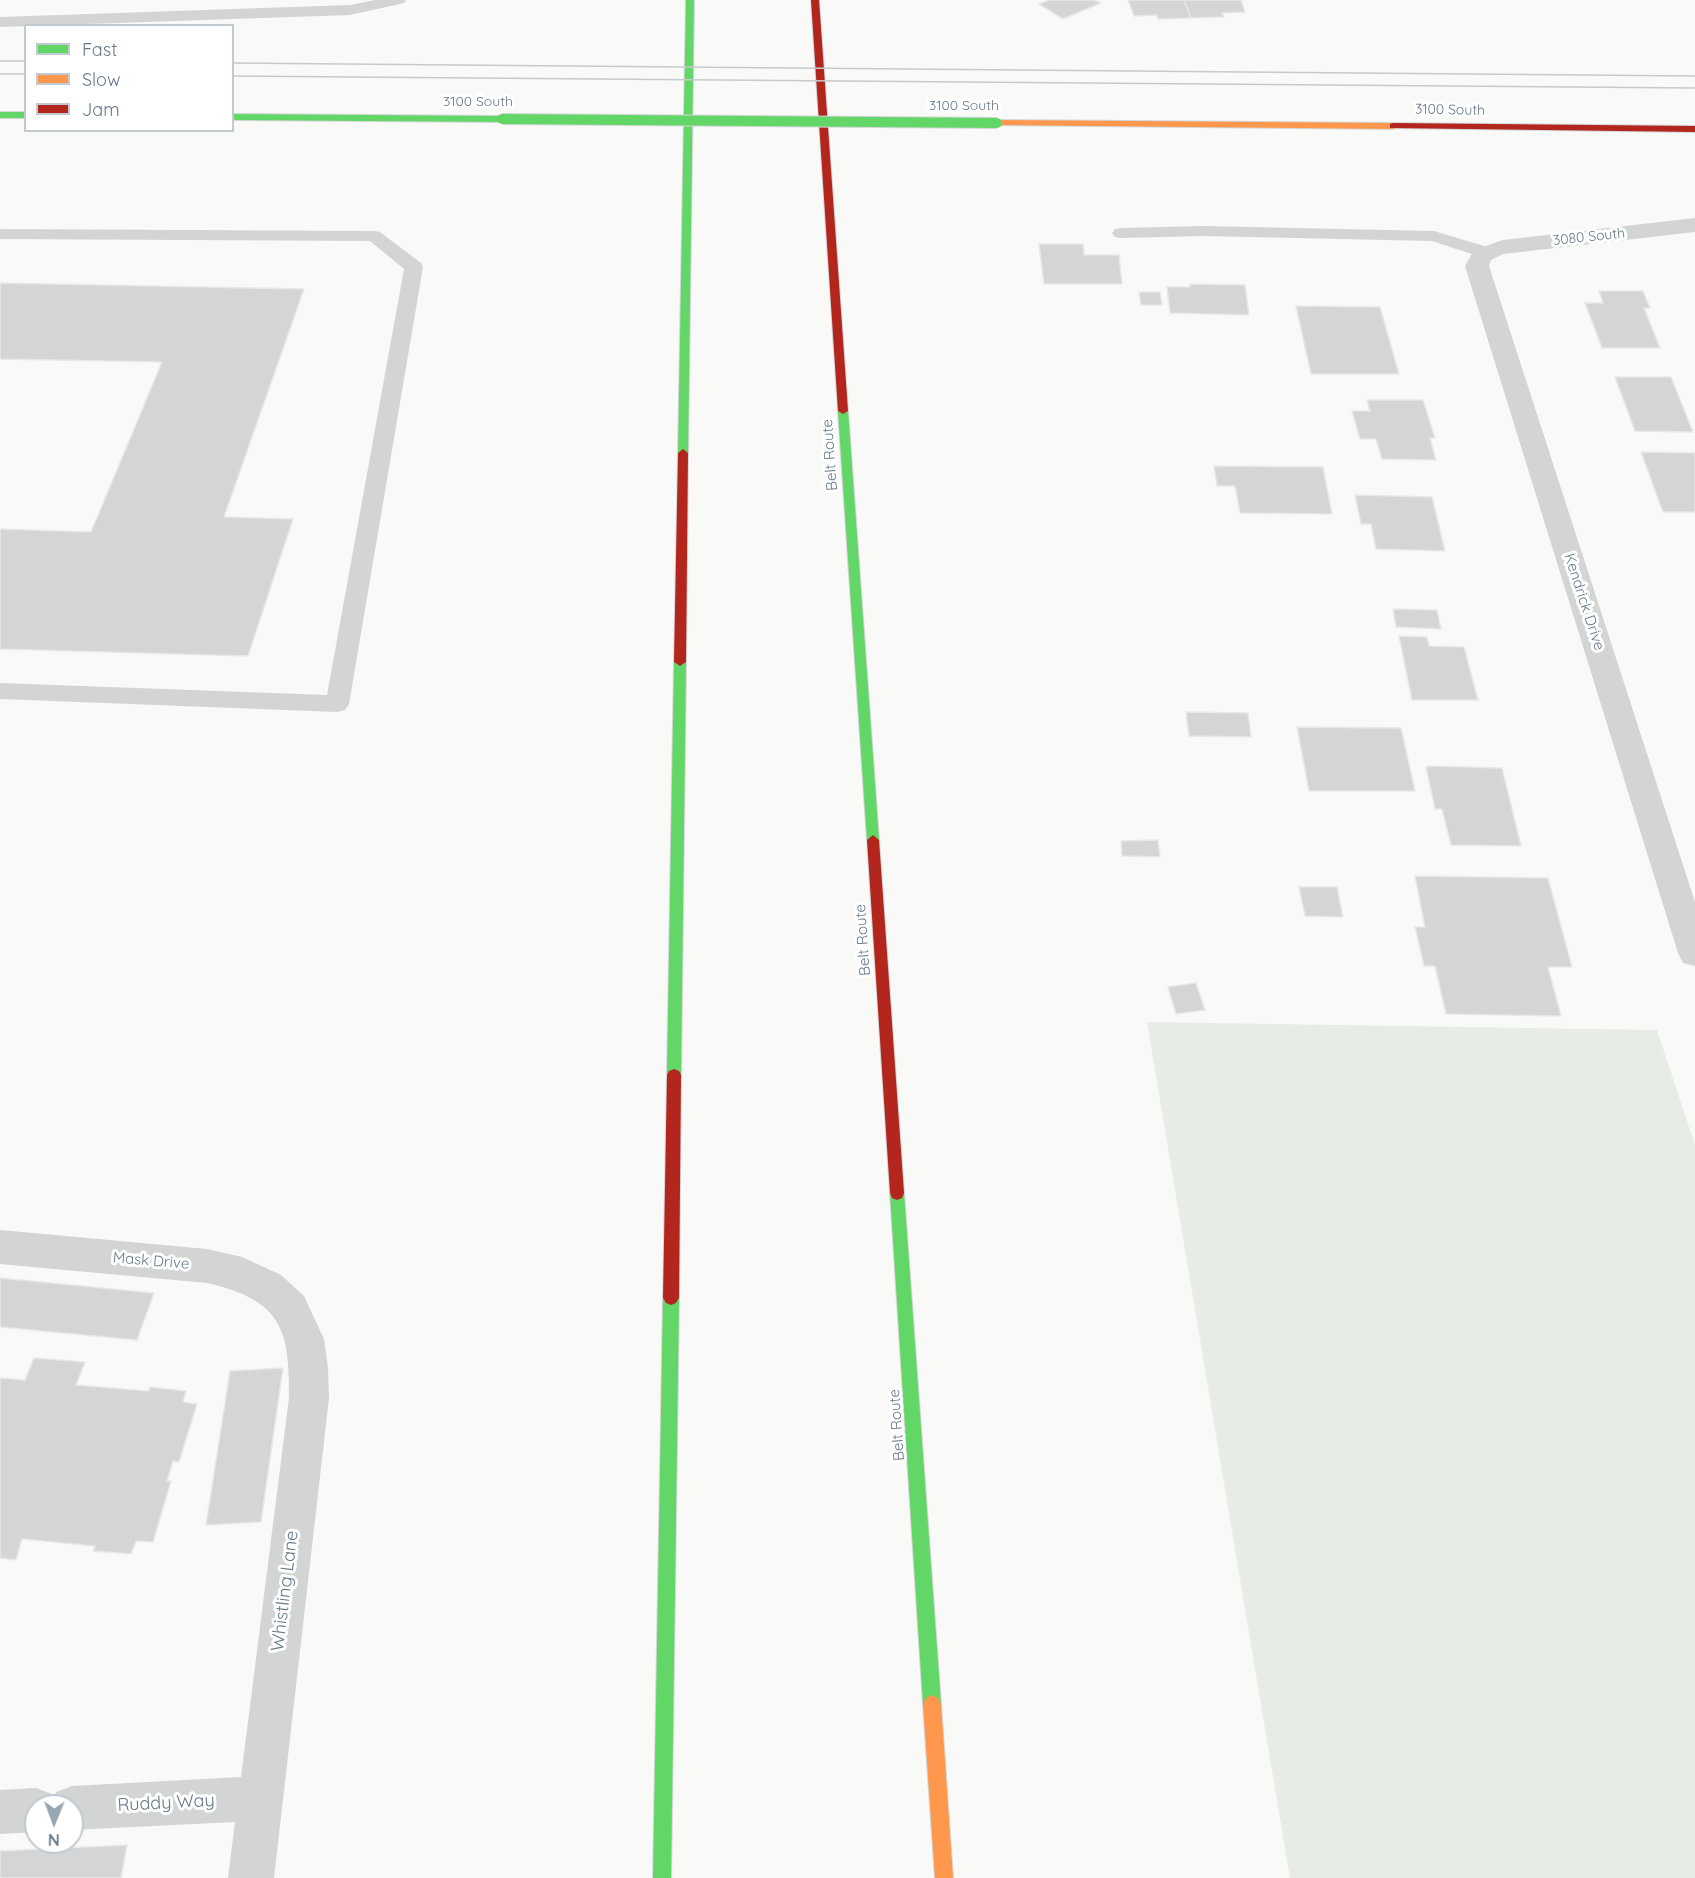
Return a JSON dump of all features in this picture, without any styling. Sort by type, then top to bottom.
[{"type":"main road","points":[[662,1878],[690,0]]},
{"type":"main road","name":"Belt Route","points":[[815,0],[944,1878]]},
{"type":"main road","points":[[0,115],[24,115]]},
{"type":"main road","name":"3100 South","points":[[234,117],[1695,129]]},
{"type":"street","name":"3080 South","points":[[1484,252],[1515,245],[1695,225]]},
{"type":"street","name":"Kendrick Drive","points":[[1484,252],[1478,261],[1478,266],[1695,953]]},
{"type":"street","name":"Mask Drive","points":[[0,1247],[207,1266],[242,1274],[268,1287],[291,1308]]},
{"type":"street","name":"Whistling Lane","points":[[251,1878],[309,1398],[309,1368],[305,1339],[291,1308]]},
{"type":"street","name":"Ruddy Way","points":[[84,1807],[261,1798]]},
{"type":"street","points":[[0,1812],[24,1811]]},
{"type":"lane","points":[[0,22],[350,10],[386,1]]},
{"type":"lane","points":[[1121,233],[1203,231],[1434,236],[1484,252]]},
{"type":"lane","points":[[0,234],[375,236],[414,267],[337,704],[0,691]]},
{"type":"shaded area","points":[[1147,1022],[1657,1030],[1695,1145],[1695,1878],[1290,1878]]},
{"type":"building","points":[[1049,0],[1095,0],[1101,3],[1063,19],[1039,4]]},
{"type":"building","points":[[1128,0],[1184,0],[1191,18],[1158,19],[1157,15],[1134,16]]},
{"type":"building","points":[[1184,0],[1241,0],[1245,12],[1222,13],[1224,17],[1191,18]]},
{"type":"building","points":[[1039,244],[1083,244],[1084,255],[1119,255],[1122,284],[1044,284]]},
{"type":"building","points":[[0,283],[304,289],[224,517],[293,519],[248,656],[0,649],[0,529],[91,532],[162,362],[0,359]]},
{"type":"building","points":[[1190,284],[1245,285],[1249,315],[1170,313],[1167,287],[1190,287]]},
{"type":"building","points":[[1599,291],[1643,291],[1650,308],[1644,308],[1660,348],[1602,348],[1585,303],[1603,303]]},
{"type":"building","points":[[1139,292],[1160,292],[1162,305],[1141,305]]},
{"type":"building","points":[[1296,306],[1380,307],[1399,374],[1311,374]]},
{"type":"building","points":[[1615,377],[1671,377],[1693,432],[1635,431]]},
{"type":"building","points":[[1367,400],[1423,400],[1435,438],[1430,438],[1436,460],[1382,459],[1376,439],[1360,439],[1352,411],[1370,411]]},
{"type":"building","points":[[1641,452],[1695,453],[1695,512],[1663,512]]},
{"type":"building","points":[[1214,466],[1323,467],[1332,514],[1240,513],[1235,486],[1217,486]]},
{"type":"building","points":[[1355,495],[1432,497],[1445,551],[1376,549],[1371,524],[1361,524]]},
{"type":"building","points":[[1393,609],[1437,610],[1441,629],[1396,627]]},
{"type":"building","points":[[1399,636],[1427,637],[1429,646],[1464,647],[1478,700],[1412,700]]},
{"type":"building","points":[[1186,712],[1248,713],[1251,737],[1189,736]]},
{"type":"building","points":[[1297,727],[1401,728],[1415,791],[1309,791]]},
{"type":"building","points":[[1426,767],[1502,768],[1521,846],[1451,845],[1442,809],[1435,809]]},
{"type":"building","points":[[1158,840],[1160,857],[1122,856],[1121,841]]},
{"type":"building","points":[[1415,876],[1548,878],[1572,967],[1548,967],[1561,1016],[1446,1014],[1435,966],[1424,966],[1415,927],[1425,927]]},
{"type":"building","points":[[1299,887],[1337,887],[1343,917],[1305,916]]},
{"type":"building","points":[[1196,983],[1205,1010],[1176,1014],[1168,987]]},
{"type":"building","points":[[0,1278],[154,1293],[137,1340],[0,1327]]},
{"type":"building","points":[[34,1358],[85,1362],[76,1385],[149,1391],[150,1387],[186,1391],[183,1402],[197,1404],[179,1462],[173,1461],[167,1481],[171,1481],[153,1542],[136,1541],[131,1554],[93,1551],[95,1546],[22,1539],[16,1560],[0,1558],[0,1378],[25,1380]]},
{"type":"building","points":[[283,1368],[261,1522],[206,1525],[230,1371]]},
{"type":"building","points":[[127,1845],[121,1878],[0,1878],[0,1851],[24,1850],[24,1854],[84,1854],[84,1847]]},
{"type":"tram line","points":[[0,61],[24,61]]},
{"type":"tram line","points":[[234,63],[1695,76]]},
{"type":"tram line","points":[[0,74],[24,74]]},
{"type":"tram line","points":[[234,76],[1695,88]]},
{"type":"traffic: fast","points":[[683,453],[690,0]]},
{"type":"traffic: fast","points":[[0,115],[24,115]]},
{"type":"traffic: fast","points":[[234,117],[502,119]]},
{"type":"traffic: fast","points":[[502,119],[997,123]]},
{"type":"traffic: fast","points":[[843,411],[873,840]]},
{"type":"traffic: fast","points":[[674,1075],[680,662]]},
{"type":"traffic: fast","points":[[897,1193],[932,1704]]},
{"type":"traffic: fast","points":[[662,1878],[671,1298]]},
{"type":"traffic: slow","points":[[997,123],[1393,126]]},
{"type":"traffic: slow","points":[[932,1704],[944,1878]]},
{"type":"traffic: jam","points":[[815,0],[843,411]]},
{"type":"traffic: jam","points":[[1393,126],[1695,129]]},
{"type":"traffic: jam","points":[[680,662],[683,453]]},
{"type":"traffic: jam","points":[[873,840],[897,1193]]},
{"type":"traffic: jam","points":[[671,1298],[674,1075]]}]
